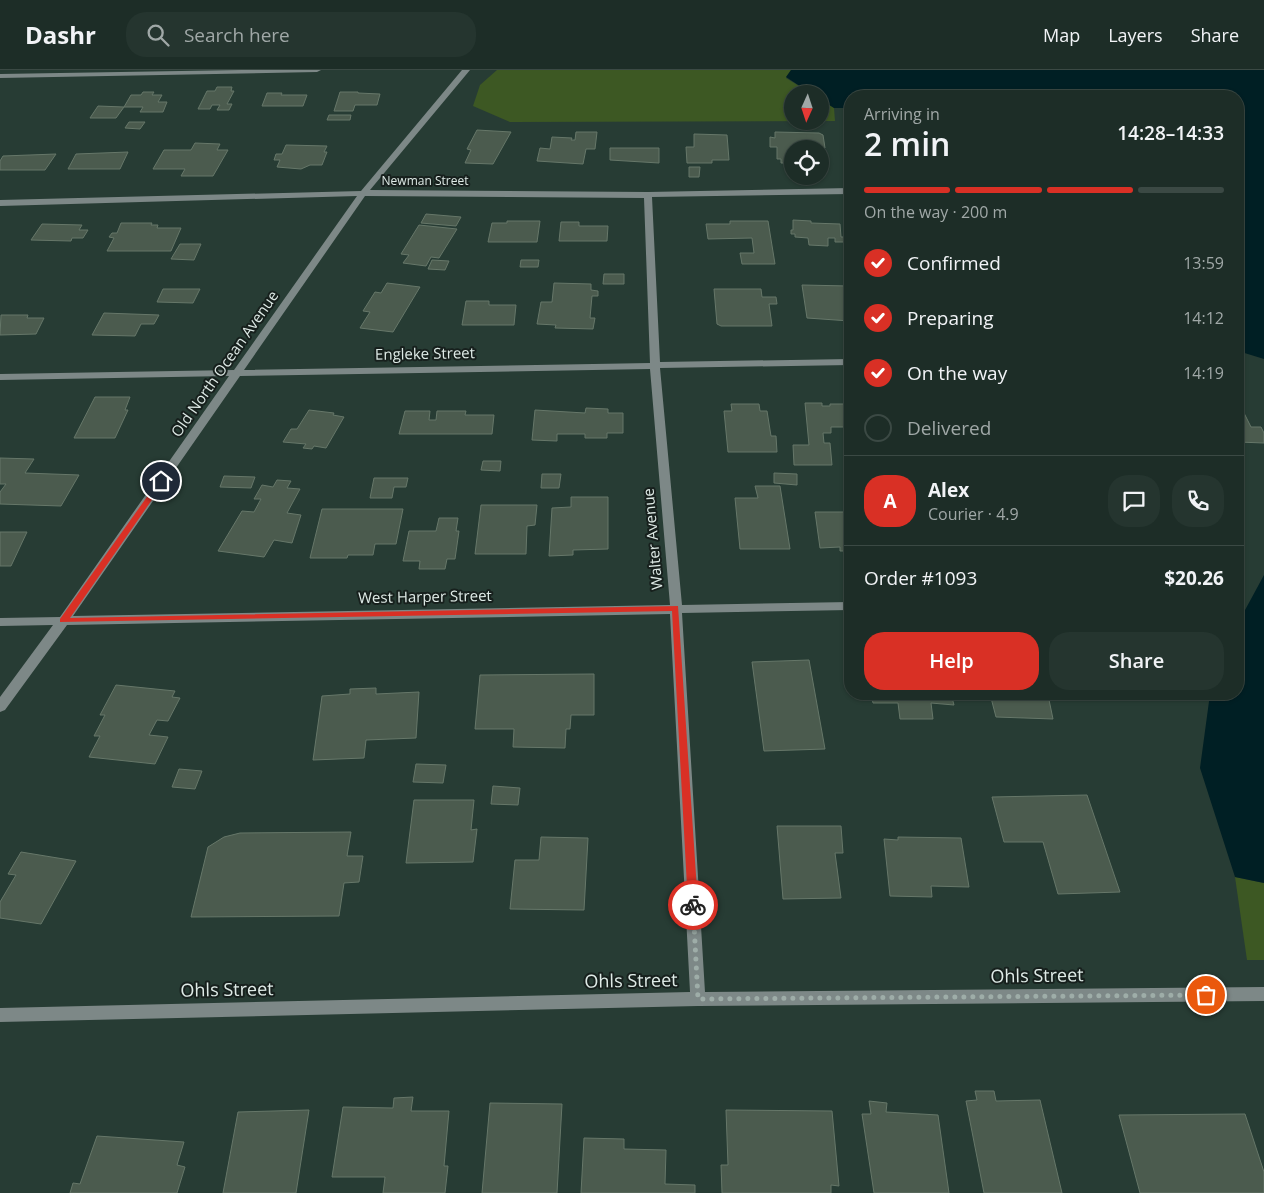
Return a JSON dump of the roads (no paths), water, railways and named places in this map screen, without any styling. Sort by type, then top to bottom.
[{"type":"street","points":[[0,76],[317,70]]},
{"type":"street","name":"Old North Ocean Avenue","points":[[0,707],[238,373],[363,193],[466,70]]},
{"type":"street","name":"Newman Street","points":[[0,202],[363,193],[648,195],[844,192]]},
{"type":"street","name":"Walter Avenue","points":[[648,195],[655,365],[676,608],[698,999]]},
{"type":"street","name":"Engleke Street","points":[[0,377],[844,362]]},
{"type":"street","name":"West Harper Street","points":[[0,622],[844,606]]},
{"type":"street","name":"Ohls Street","points":[[0,1015],[698,999],[1264,994]]},
{"type":"water","points":[[791,70],[1264,70],[1264,359],[1244,353],[1244,90],[844,90],[844,108],[834,108],[829,105],[829,85],[798,85],[786,77]]},
{"type":"water","points":[[1264,575],[1264,883],[1235,877],[1200,768],[1209,700],[1244,700],[1244,612]]}]
